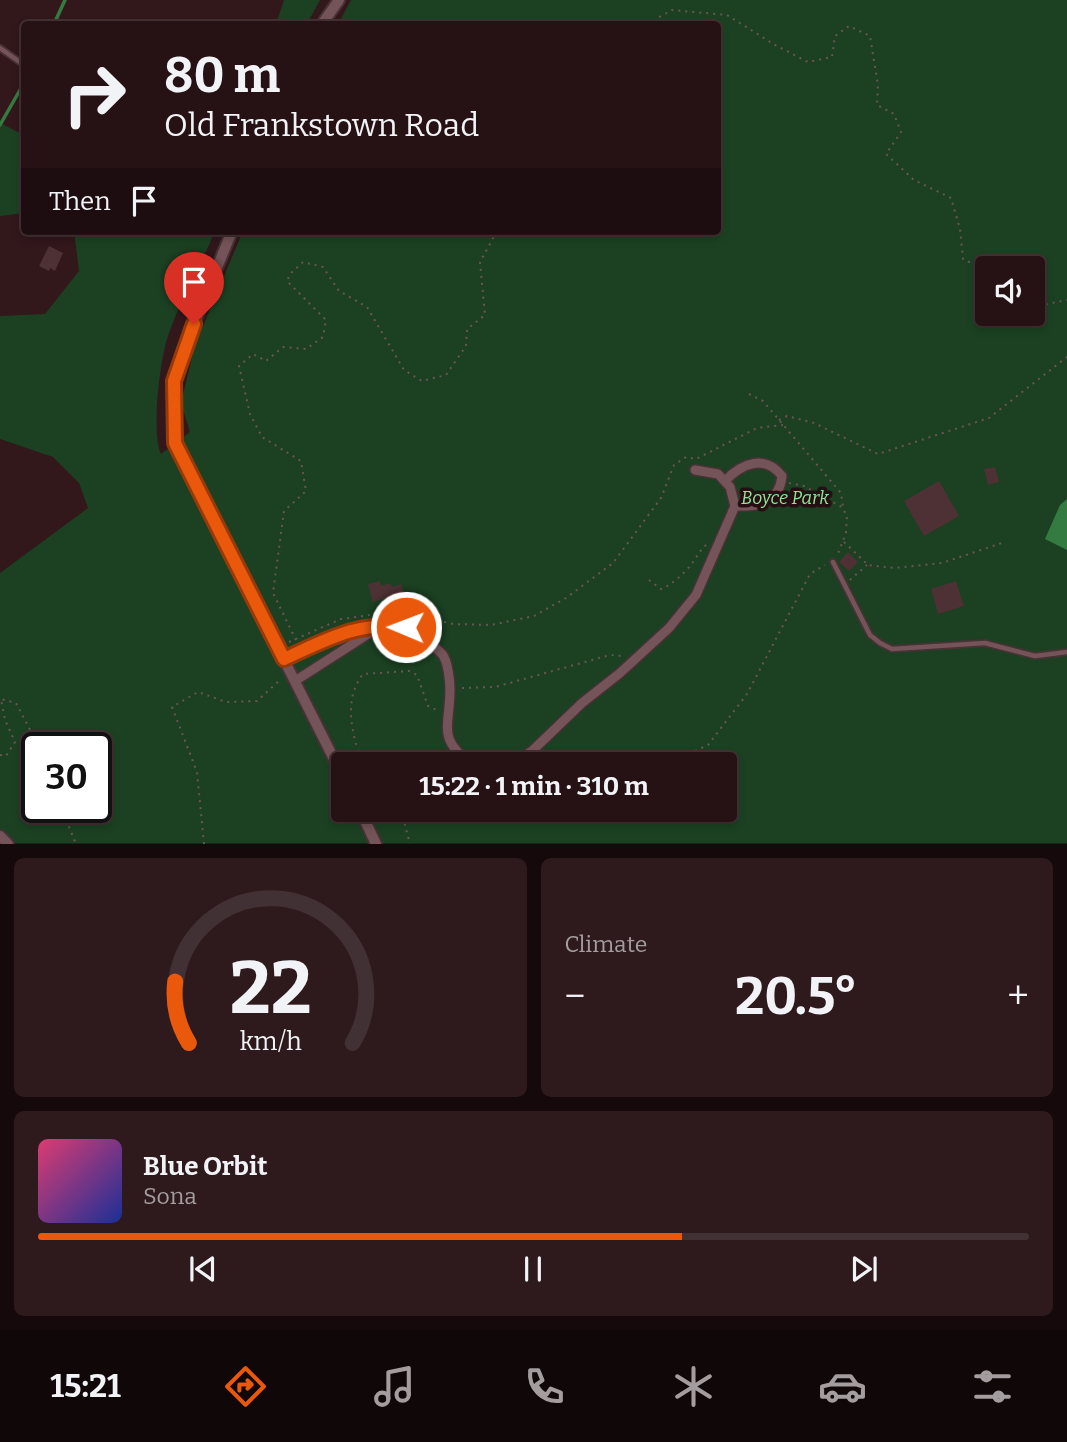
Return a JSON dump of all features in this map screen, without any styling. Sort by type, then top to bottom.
[{"type":"street","points":[[324,21],[339,0]]},
{"type":"street","points":[[230,235],[174,381],[175,443],[331,753]]},
{"type":"street","points":[[725,481],[732,473],[746,466],[765,462],[775,467],[782,476],[776,496],[766,502],[746,507],[735,506]]},
{"type":"street","points":[[530,752],[582,703],[669,628],[696,595],[735,506],[730,487],[718,474],[695,470]]},
{"type":"street","points":[[284,659],[337,635],[383,624],[406,627],[421,635],[444,657],[450,689],[448,738],[456,752]]},
{"type":"street","points":[[292,676],[383,624]]},
{"type":"street","points":[[366,822],[376,844]]},
{"type":"street","points":[[0,836],[8,844]]},
{"type":"lane","points":[[0,48],[21,63]]},
{"type":"lane","points":[[832,562],[870,635],[892,649],[985,643],[1035,656],[1067,652]]},
{"type":"path","points":[[652,21],[672,10],[727,15],[808,62],[832,57],[835,36],[849,26],[870,36],[878,85],[877,105],[894,114],[901,132],[886,154],[914,180],[951,198],[960,229],[962,259],[975,265]]},
{"type":"path","points":[[296,640],[273,593],[284,511],[306,491],[301,461],[262,437],[250,414],[239,366],[253,354],[266,361],[283,347],[306,349],[323,337],[326,320],[287,281],[290,274],[303,262],[323,267],[339,290],[368,307],[404,370],[422,381],[446,375],[466,346],[467,329],[485,315],[480,262],[495,235]]},
{"type":"path","points":[[1045,304],[1067,300]]},
{"type":"path","points":[[779,420],[787,416],[814,424],[878,454],[989,418],[1067,357]]},
{"type":"path","points":[[749,394],[763,401],[841,493],[843,510]]},
{"type":"path","points":[[277,645],[296,640],[341,619],[370,615],[419,616],[453,624],[492,625],[534,615],[566,598],[613,563],[660,498],[674,465],[686,457],[696,459],[757,428],[783,425]]},
{"type":"path","points":[[695,751],[708,745],[747,694],[810,573],[832,562],[843,541],[846,515],[840,506],[804,485],[781,482]]},
{"type":"path","points":[[649,580],[661,589],[668,586],[691,565],[704,545],[713,541],[720,543]]},
{"type":"path","points":[[843,541],[868,565],[894,568],[942,563],[1005,542]]},
{"type":"path","points":[[844,584],[868,565]]},
{"type":"path","points":[[450,689],[495,687],[610,655],[638,657]]},
{"type":"path","points":[[358,752],[349,724],[355,685],[363,674],[409,671],[417,675],[428,706],[447,712]]},
{"type":"path","points":[[204,844],[197,772],[172,707],[198,692],[226,702],[257,701],[292,676]]},
{"type":"path","points":[[0,755],[6,757],[15,742],[5,720],[1,699],[16,704],[31,732]]},
{"type":"path","points":[[404,822],[410,844]]},
{"type":"path","points":[[67,823],[76,844]]},
{"type":"green space","points":[[284,0],[320,0],[309,21],[277,21]]},
{"type":"green space","name":"Boyce Park","points":[[351,0],[1067,0],[1067,843],[0,843],[0,573],[88,508],[79,483],[53,457],[0,439],[0,316],[45,314],[79,271],[74,235],[213,235],[178,309],[165,347],[157,413],[161,454],[190,432],[181,403],[195,345],[241,235],[721,235],[721,21],[340,21]]},
{"type":"green space","points":[[0,123],[21,134],[21,213],[0,216]]},
{"type":"shaded area","points":[[1067,499],[1067,550],[1045,539],[1060,505]]},
{"type":"building","points":[[49,246],[63,253],[55,271],[39,266]]},
{"type":"building","points":[[995,467],[999,482],[988,485],[984,469]]},
{"type":"building","points":[[939,481],[959,516],[924,536],[904,501]]},
{"type":"building","points":[[848,552],[858,562],[849,571],[839,562]]},
{"type":"building","points":[[380,581],[381,586],[401,584],[404,593],[373,602],[368,584]]},
{"type":"building","points":[[956,581],[964,606],[938,614],[931,589]]},
{"type":"waterway","points":[[55,21],[65,0]]},
{"type":"waterway","points":[[0,125],[21,88]]},
{"type":"route","points":[[194,324],[174,381],[175,443],[284,659],[355,629],[383,624],[406,627]]}]
